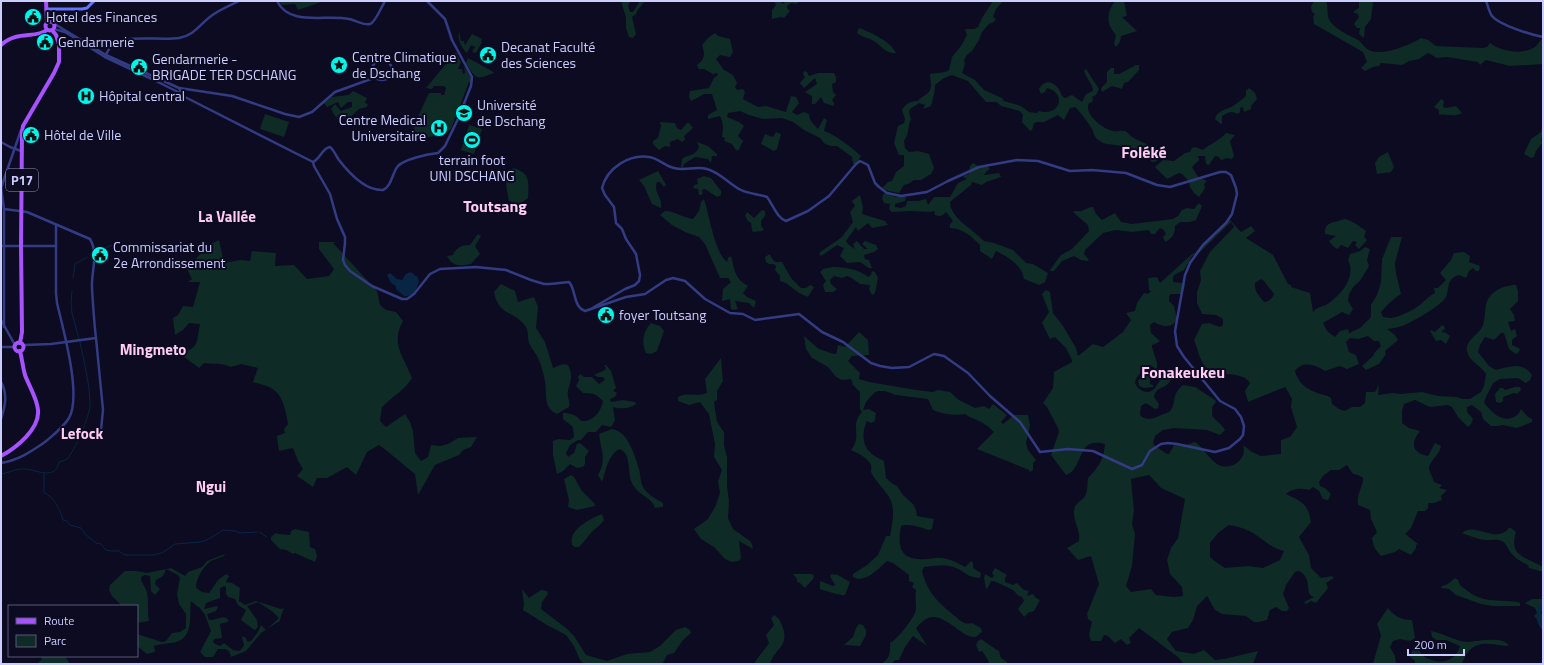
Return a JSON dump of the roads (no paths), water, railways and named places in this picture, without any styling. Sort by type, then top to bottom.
[{"type":"main road","points":[[46,1],[48,22],[46,26],[51,30]]},
{"type":"main road","points":[[46,9],[82,9],[87,8],[94,1]]},
{"type":"main road","points":[[48,22],[53,23],[51,30]]},
{"type":"main road","points":[[1,45],[18,36],[51,30]]},
{"type":"main road","name":"P17","points":[[22,344],[21,246],[23,126],[59,62],[59,44],[56,35],[51,30]]},
{"type":"main road","points":[[1,456],[12,449],[30,431],[35,424],[38,415],[37,406],[24,370],[20,351],[23,349],[22,344],[15,346],[16,350],[20,351]]},
{"type":"street","points":[[106,56],[111,46],[121,42],[134,39],[168,39],[187,36],[202,26],[213,15],[239,1]]},
{"type":"street","points":[[277,1],[282,9],[293,15],[311,18],[349,19],[368,25],[375,20],[385,1]]},
{"type":"street","points":[[313,162],[318,159],[326,148],[330,146],[358,181],[376,189],[383,190],[388,186],[398,166],[438,153],[445,146],[471,86],[472,77],[452,40],[445,19],[427,1]]},
{"type":"street","points":[[1486,1],[1490,14],[1496,19],[1524,32],[1543,37]]},
{"type":"street","points":[[53,23],[106,56],[181,91],[232,96],[281,113],[299,117],[312,112],[335,92],[371,79],[375,76]]},
{"type":"street","points":[[51,30],[61,30],[73,36]]},
{"type":"street","points":[[106,56],[179,88],[183,96],[313,162],[330,194],[337,219],[343,233],[345,243],[343,260],[345,265],[350,271],[372,286],[402,299],[407,299],[414,294],[424,280],[435,271],[472,267],[506,270],[544,284],[569,282],[571,284],[573,294],[583,311],[589,310],[626,297],[645,294],[666,280],[673,278],[685,281],[705,299],[730,313],[743,314],[755,320],[799,314],[822,332],[843,342],[871,363],[880,366],[892,368],[909,367],[934,354],[942,354],[968,373],[990,396],[1020,422],[1035,443],[1038,451],[1068,449],[1093,451],[1132,470],[1142,465],[1150,451],[1161,444],[1177,444],[1215,452],[1232,446],[1240,439],[1243,433],[1243,423],[1239,414],[1235,409],[1220,402],[1180,351],[1177,346],[1175,331],[1184,280],[1188,267],[1200,248],[1226,223],[1233,210],[1236,199],[1236,188],[1231,175],[1226,172],[1220,172],[1170,187],[1126,173],[1092,170],[1070,171],[1038,162],[1017,160],[979,167],[927,192],[901,196],[887,192],[879,187],[874,180],[868,165],[860,161],[829,196],[808,211],[786,221],[779,215],[767,197],[741,190],[721,176],[709,170],[697,168],[678,169],[652,158],[634,158],[620,163],[609,176],[602,188],[605,195],[614,207],[616,223],[623,231],[626,240],[638,259],[640,278],[635,285],[624,289],[589,310]]},
{"type":"street","points":[[383,60],[389,63],[392,70],[388,77],[381,79],[375,76],[372,69],[375,62],[383,60]]},
{"type":"street","points":[[4,327],[4,209],[1,187],[23,126]]},
{"type":"street","points":[[1,142],[22,151]]},
{"type":"street","points":[[4,209],[22,211],[90,239],[94,262],[92,286],[103,410],[101,430]]},
{"type":"street","points":[[1,463],[25,456],[52,436],[62,428],[69,419],[72,408],[72,374],[57,303],[56,224]]},
{"type":"street","points":[[3,246],[56,246]]},
{"type":"street","points":[[1,320],[15,346],[1,347]]},
{"type":"street","points":[[22,344],[65,342],[96,338]]},
{"type":"street","points":[[1,382],[4,386],[6,397],[1,419]]},
{"type":"water","points":[[410,272],[417,276],[419,281],[413,294],[404,296],[396,289],[396,286],[391,283],[387,275],[390,273],[397,279],[402,280],[406,274]]},
{"type":"waterway","points":[[95,254],[100,250],[122,241]]},
{"type":"waterway","points":[[73,278],[75,264],[87,257]]},
{"type":"waterway","points":[[72,291],[72,313],[79,339]]},
{"type":"waterway","points":[[1,474],[20,469],[43,473],[53,472],[57,468],[59,462],[64,461],[70,455],[85,425],[90,405],[88,381],[80,342]]},
{"type":"waterway","points":[[44,473],[44,492],[54,500],[63,520],[67,521],[70,525],[81,528],[85,534],[96,543],[101,544],[106,550],[119,551],[125,555],[153,555],[162,553],[175,544],[207,540],[223,530],[240,533],[257,532]]},
{"type":"waterway","points":[[259,532],[267,537]]},
{"type":"waterway","points":[[1543,603],[1539,609],[1538,616],[1539,622],[1543,628]]},
{"type":"place","name":"Hotel des Finances","points":[[33,17]]},
{"type":"place","name":"Gendarmerie","points":[[45,42]]},
{"type":"place","name":"Decanat Faculté des Sciences","points":[[488,55]]},
{"type":"place","name":"Centre Climatique de Dschang","points":[[339,65]]},
{"type":"place","name":"Gendarmerie - BRIGADE TER DSCHANG","points":[[139,67]]},
{"type":"place","name":"Hôpital central","points":[[86,96]]},
{"type":"place","name":"Université de Dschang","points":[[464,113]]},
{"type":"place","name":"Centre Medical Universitaire","points":[[439,128]]},
{"type":"place","name":"Hôtel de Ville","points":[[31,135]]},
{"type":"place","name":"terrain foot UNI DSCHANG","points":[[472,140]]},
{"type":"place","name":"Commissariat du 2e Arrondissement","points":[[100,255]]},
{"type":"place","name":"foyer Toutsang","points":[[606,315]]},
{"type":"district","name":"Foléké","points":[[1144,152]]},
{"type":"district","name":"Toutsang","points":[[495,206]]},
{"type":"district","name":"La Vallée","points":[[227,217]]},
{"type":"district","name":"Mingmeto","points":[[153,350]]},
{"type":"district","name":"Fonakeukeu","points":[[1183,372]]},
{"type":"district","name":"Lefock","points":[[82,434]]},
{"type":"district","name":"Ngui","points":[[211,487]]}]
